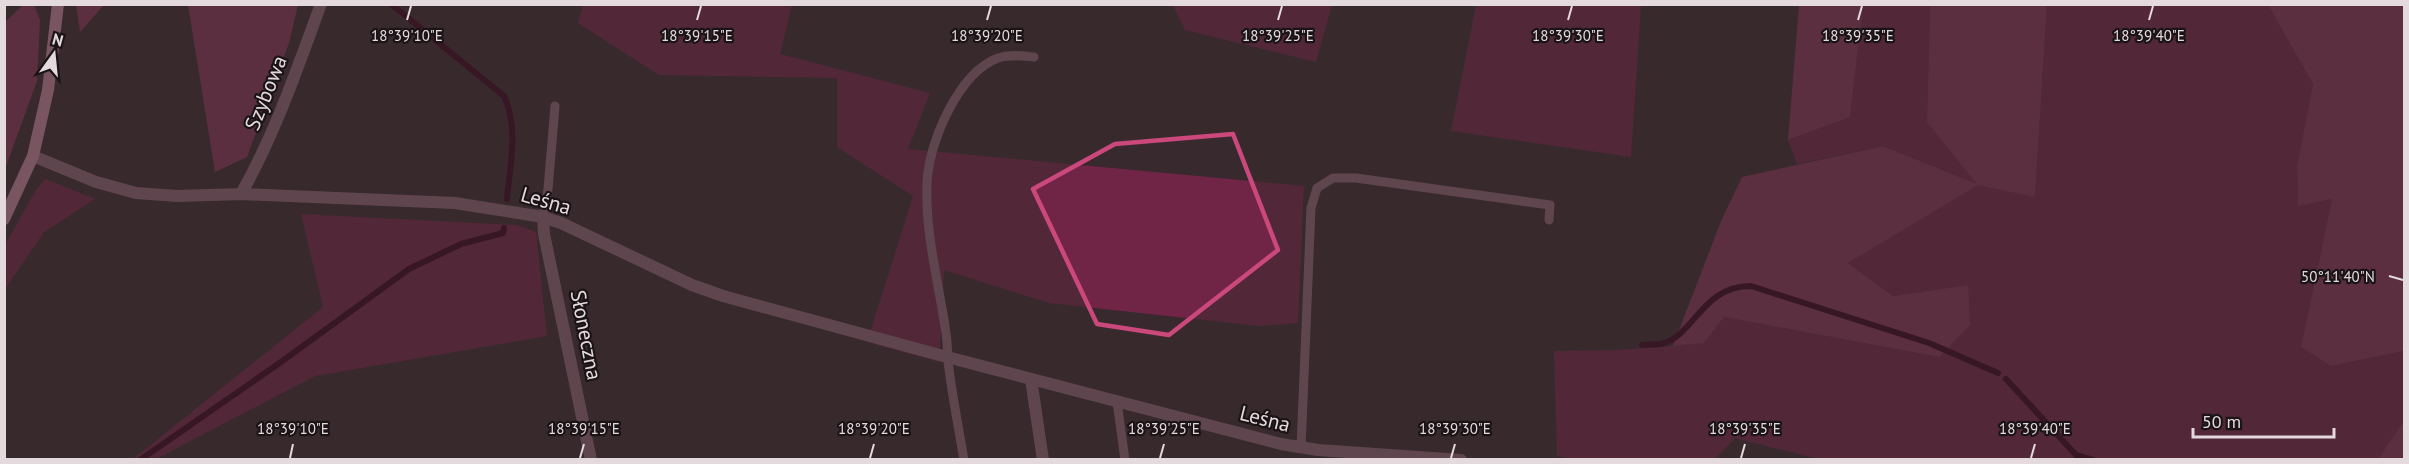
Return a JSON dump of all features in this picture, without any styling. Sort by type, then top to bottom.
[{"type":"main road","points":[[4,219],[33,156],[48,90],[58,4]]},
{"type":"street","name":"Szybowa","points":[[241,194],[271,134],[321,4]]},
{"type":"street","name":"Leśna","points":[[33,156],[96,182],[136,193],[177,196],[241,194],[455,203],[543,218],[561,223],[705,290],[1305,452],[1461,459]]},
{"type":"street","name":"Słoneczna","points":[[543,218],[544,234],[591,459]]},
{"type":"street","points":[[1031,379],[1043,459]]},
{"type":"lane","points":[[964,459],[934,264],[928,208],[928,173],[934,147],[953,104],[974,74],[998,58],[1034,57]]},
{"type":"lane","points":[[543,218],[548,189],[555,106]]},
{"type":"lane","points":[[1305,452],[1311,208],[1317,188],[1333,178],[1356,178],[1551,205],[1549,220]]},
{"type":"lane","points":[[1117,402],[1125,459]]},
{"type":"highlighted area","points":[[1233,134],[1278,250],[1169,335],[1097,324],[1033,189],[1115,144]]},
{"type":"shaded area","points":[[76,4],[104,4],[80,32]]},
{"type":"shaded area","points":[[23,5],[34,5],[40,20],[37,81],[5,169],[5,22]]},
{"type":"shaded area","points":[[188,5],[298,5],[289,43],[247,157],[215,172]]},
{"type":"shaded area","points":[[583,5],[792,5],[780,54],[930,93],[908,149],[1304,186],[1298,323],[1259,326],[1049,303],[944,270],[939,362],[867,342],[913,196],[837,147],[837,78],[659,75],[578,23]]},
{"type":"shaded area","points":[[1173,5],[1332,5],[1316,62],[1185,30]]},
{"type":"shaded area","points":[[1476,5],[1641,5],[1631,157],[1451,131]]},
{"type":"shaded area","points":[[1799,5],[1863,5],[1850,117],[1788,140]]},
{"type":"shaded area","points":[[1863,5],[1930,5],[1927,122],[2035,196],[2047,5],[2268,5],[2313,84],[2297,166],[2298,205],[2332,199],[2301,347],[2331,366],[2404,351],[2404,421],[2378,460],[1822,460],[1735,438],[1715,459],[1571,459],[1557,456],[1554,351],[1618,350],[1704,343],[1724,317],[1939,357],[1968,285],[1893,296],[1848,263],[1977,184],[1883,146],[1797,164],[1788,140],[1850,117]]},
{"type":"shaded area","points":[[1930,5],[2047,5],[2035,197],[1978,185],[1848,263],[1893,296],[1968,285],[1970,325],[1939,357],[1724,317],[1704,343],[1673,346],[1721,221],[1742,177],[1883,146],[1977,184],[1927,122]]},
{"type":"shaded area","points":[[2268,5],[2404,5],[2404,351],[2331,366],[2301,347],[2332,199],[2298,206],[2297,166],[2313,84]]},
{"type":"shaded area","points":[[45,179],[95,199],[44,232],[5,289],[5,245],[36,190]]},
{"type":"shaded area","points":[[301,214],[517,225],[536,232],[547,336],[315,376],[156,459],[133,459],[323,307]]},
{"type":"shaded area","points":[[2404,421],[2404,459],[2378,459]]},
{"type":"waterway","points":[[391,4],[504,96],[509,108],[512,133],[507,199]]},
{"type":"waterway","points":[[140,460],[409,269],[461,244],[503,233],[504,228]]},
{"type":"waterway","points":[[1642,345],[1661,344],[1672,339],[1720,294],[1734,288],[1751,286],[1929,343],[1998,373]]},
{"type":"waterway","points":[[2006,379],[2076,455],[2093,460]]}]
